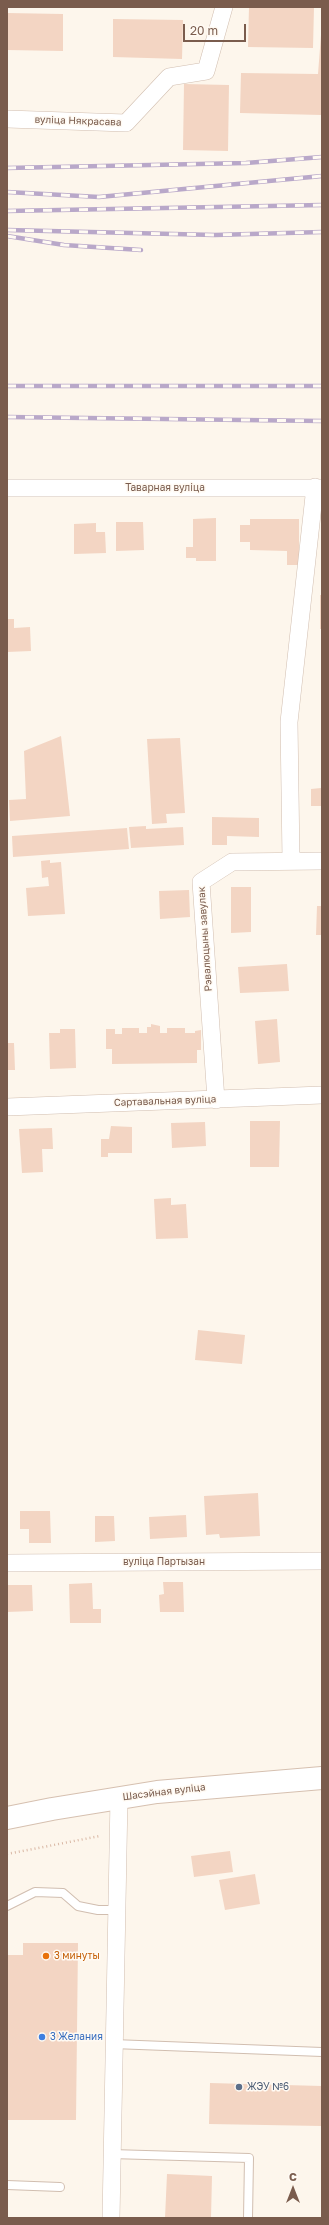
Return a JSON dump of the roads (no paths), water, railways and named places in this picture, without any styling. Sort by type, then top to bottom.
[{"type":"main road","name":"Шасэйная вуліца","points":[[7,1818],[119,1798],[204,1786],[322,1778]]},
{"type":"street","name":"вуліца Някрасава","points":[[7,119],[126,123],[169,77],[206,71],[224,7]]},
{"type":"street","name":"Таварная вуліца","points":[[7,488],[319,488]]},
{"type":"street","points":[[291,860],[289,722],[319,488]]},
{"type":"street","name":"Рэвалюцыны завулак","points":[[216,1100],[201,882],[232,862],[291,860],[322,861]]},
{"type":"street","name":"Сартавальная вуліца","points":[[7,1107],[322,1095]]},
{"type":"street","name":"вуліца Партызан","points":[[7,1563],[322,1561]]},
{"type":"street","points":[[111,2218],[112,2044],[119,1798]]},
{"type":"lane","points":[[7,1906],[35,1892],[63,1893],[78,1906],[98,1910],[116,1910]]},
{"type":"lane","points":[[112,2044],[322,2052]]},
{"type":"lane","points":[[111,2154],[249,2158],[248,2218]]},
{"type":"lane","points":[[7,2185],[60,2187]]},
{"type":"railway","points":[[7,168],[246,163],[322,157]]},
{"type":"railway","points":[[7,192],[99,197],[322,176]]},
{"type":"railway","points":[[7,211],[322,205]]},
{"type":"railway","points":[[7,230],[215,235],[322,232]]},
{"type":"railway","points":[[7,236],[64,245],[141,250]]},
{"type":"railway","points":[[7,386],[322,386]]},
{"type":"railway","points":[[7,417],[322,421]]},
{"type":"place","name":"3 минуты","points":[[46,1956]]},
{"type":"place","name":"3 Желания","points":[[42,2037]]},
{"type":"place","name":"ЖЭУ №6","points":[[239,2087]]}]
